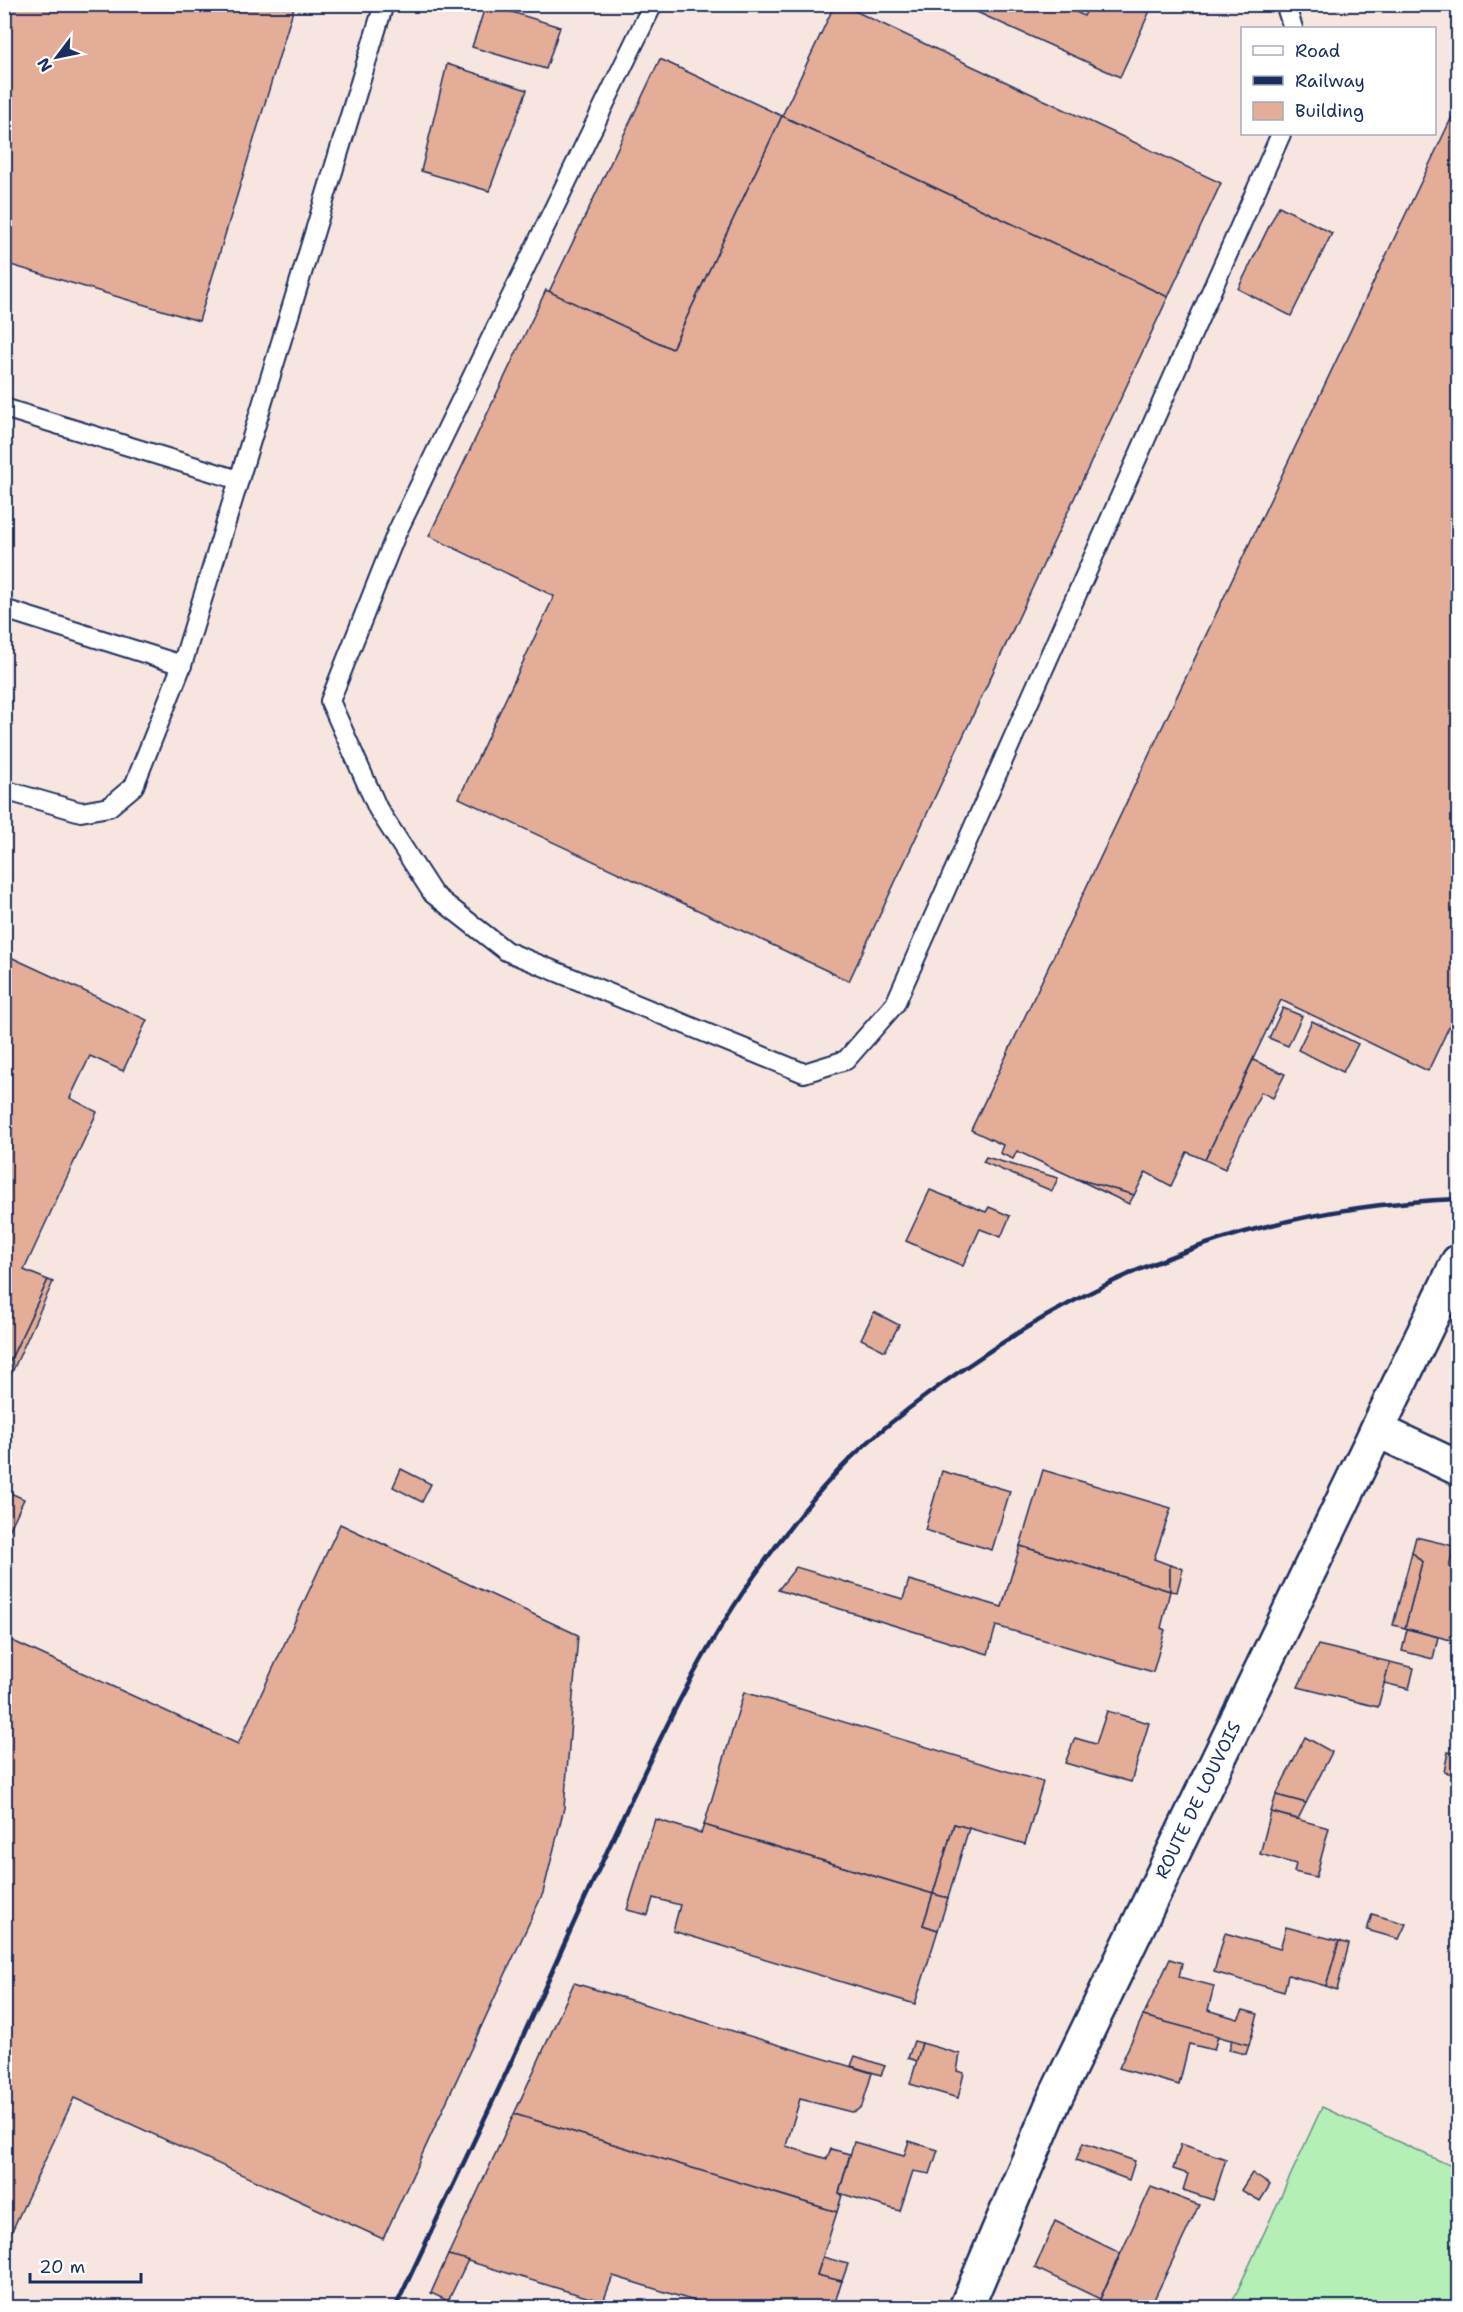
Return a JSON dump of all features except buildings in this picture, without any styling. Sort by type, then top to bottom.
[{"type":"street","name":"ROUTE DE LOUVOIS","points":[[966,2307],[1055,2098],[1458,1262]]},
{"type":"street","points":[[1377,1430],[1458,1468]]},
{"type":"lane","points":[[4,790],[81,812],[109,807],[134,786],[182,665],[384,4]]},
{"type":"lane","points":[[653,4],[397,532],[330,701],[378,809],[433,894],[442,902],[506,951],[804,1073],[846,1060],[895,1004],[1281,135]]},
{"type":"lane","points":[[1285,4],[1293,27]]},
{"type":"lane","points":[[4,408],[239,480]]},
{"type":"lane","points":[[4,609],[182,665]]},
{"type":"green space","points":[[1322,2107],[1458,2169],[1458,2307],[1230,2307]]},
{"type":"railway","points":[[395,2308],[673,1713],[739,1598],[782,1538],[838,1471],[899,1416],[966,1367],[1080,1297],[1139,1270],[1200,1246],[1261,1228],[1325,1213],[1390,1204],[1458,1199]]}]
